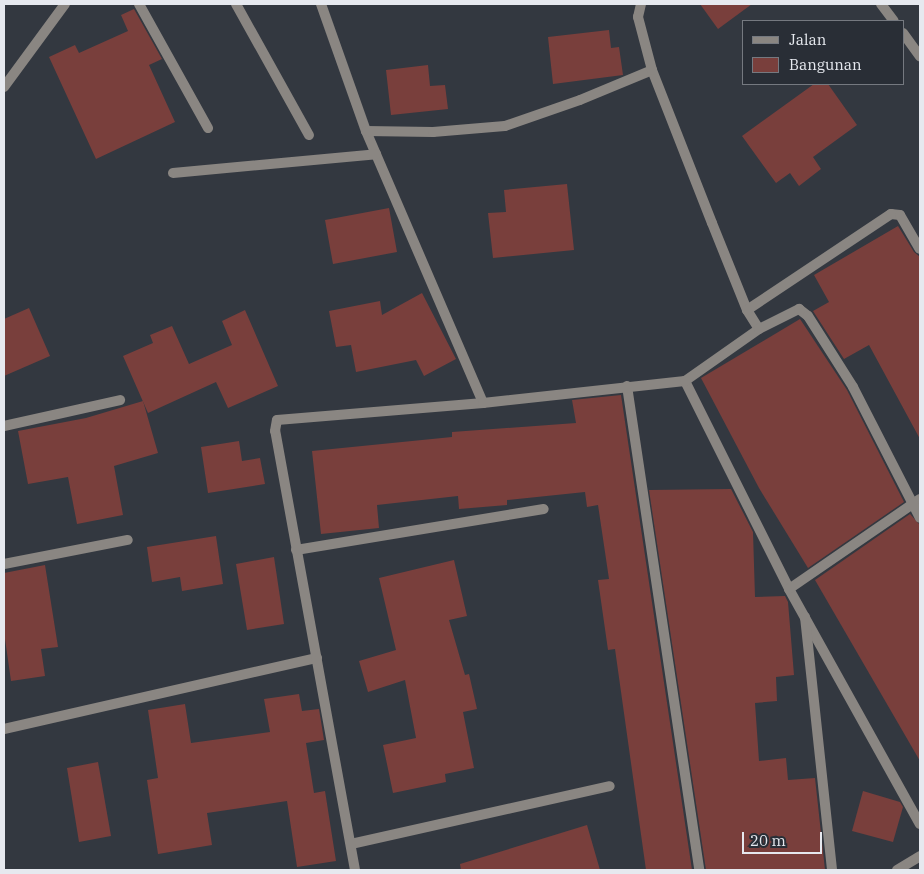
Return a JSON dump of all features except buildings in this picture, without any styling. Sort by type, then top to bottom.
[{"type":"street","points":[[4,87],[65,4]]},
{"type":"street","points":[[139,4],[208,128]]},
{"type":"street","points":[[236,4],[309,135]]},
{"type":"street","points":[[321,4],[366,131],[483,403]]},
{"type":"street","points":[[640,4],[638,17],[652,70],[747,310],[759,329]]},
{"type":"street","points":[[880,4],[893,20]]},
{"type":"street","points":[[904,34],[920,56]]},
{"type":"street","points":[[366,131],[433,132],[505,126],[580,100],[652,70]]},
{"type":"street","points":[[173,173],[376,154]]},
{"type":"street","points":[[747,310],[891,214],[900,216],[920,249]]},
{"type":"street","points":[[355,870],[275,431],[277,420],[483,403],[685,381],[759,329],[789,312],[799,310],[808,316],[853,387],[916,502],[920,518]]},
{"type":"street","points":[[685,381],[789,589],[804,611],[920,824]]},
{"type":"street","points":[[627,386],[699,870]]},
{"type":"street","points":[[4,426],[120,400]]},
{"type":"street","points":[[789,589],[916,502]]},
{"type":"street","points":[[296,550],[544,509]]},
{"type":"street","points":[[4,564],[128,540]]},
{"type":"street","points":[[804,611],[832,870]]},
{"type":"street","points":[[4,729],[317,658]]},
{"type":"street","points":[[351,844],[610,786]]},
{"type":"street","points":[[897,870],[920,856]]}]
